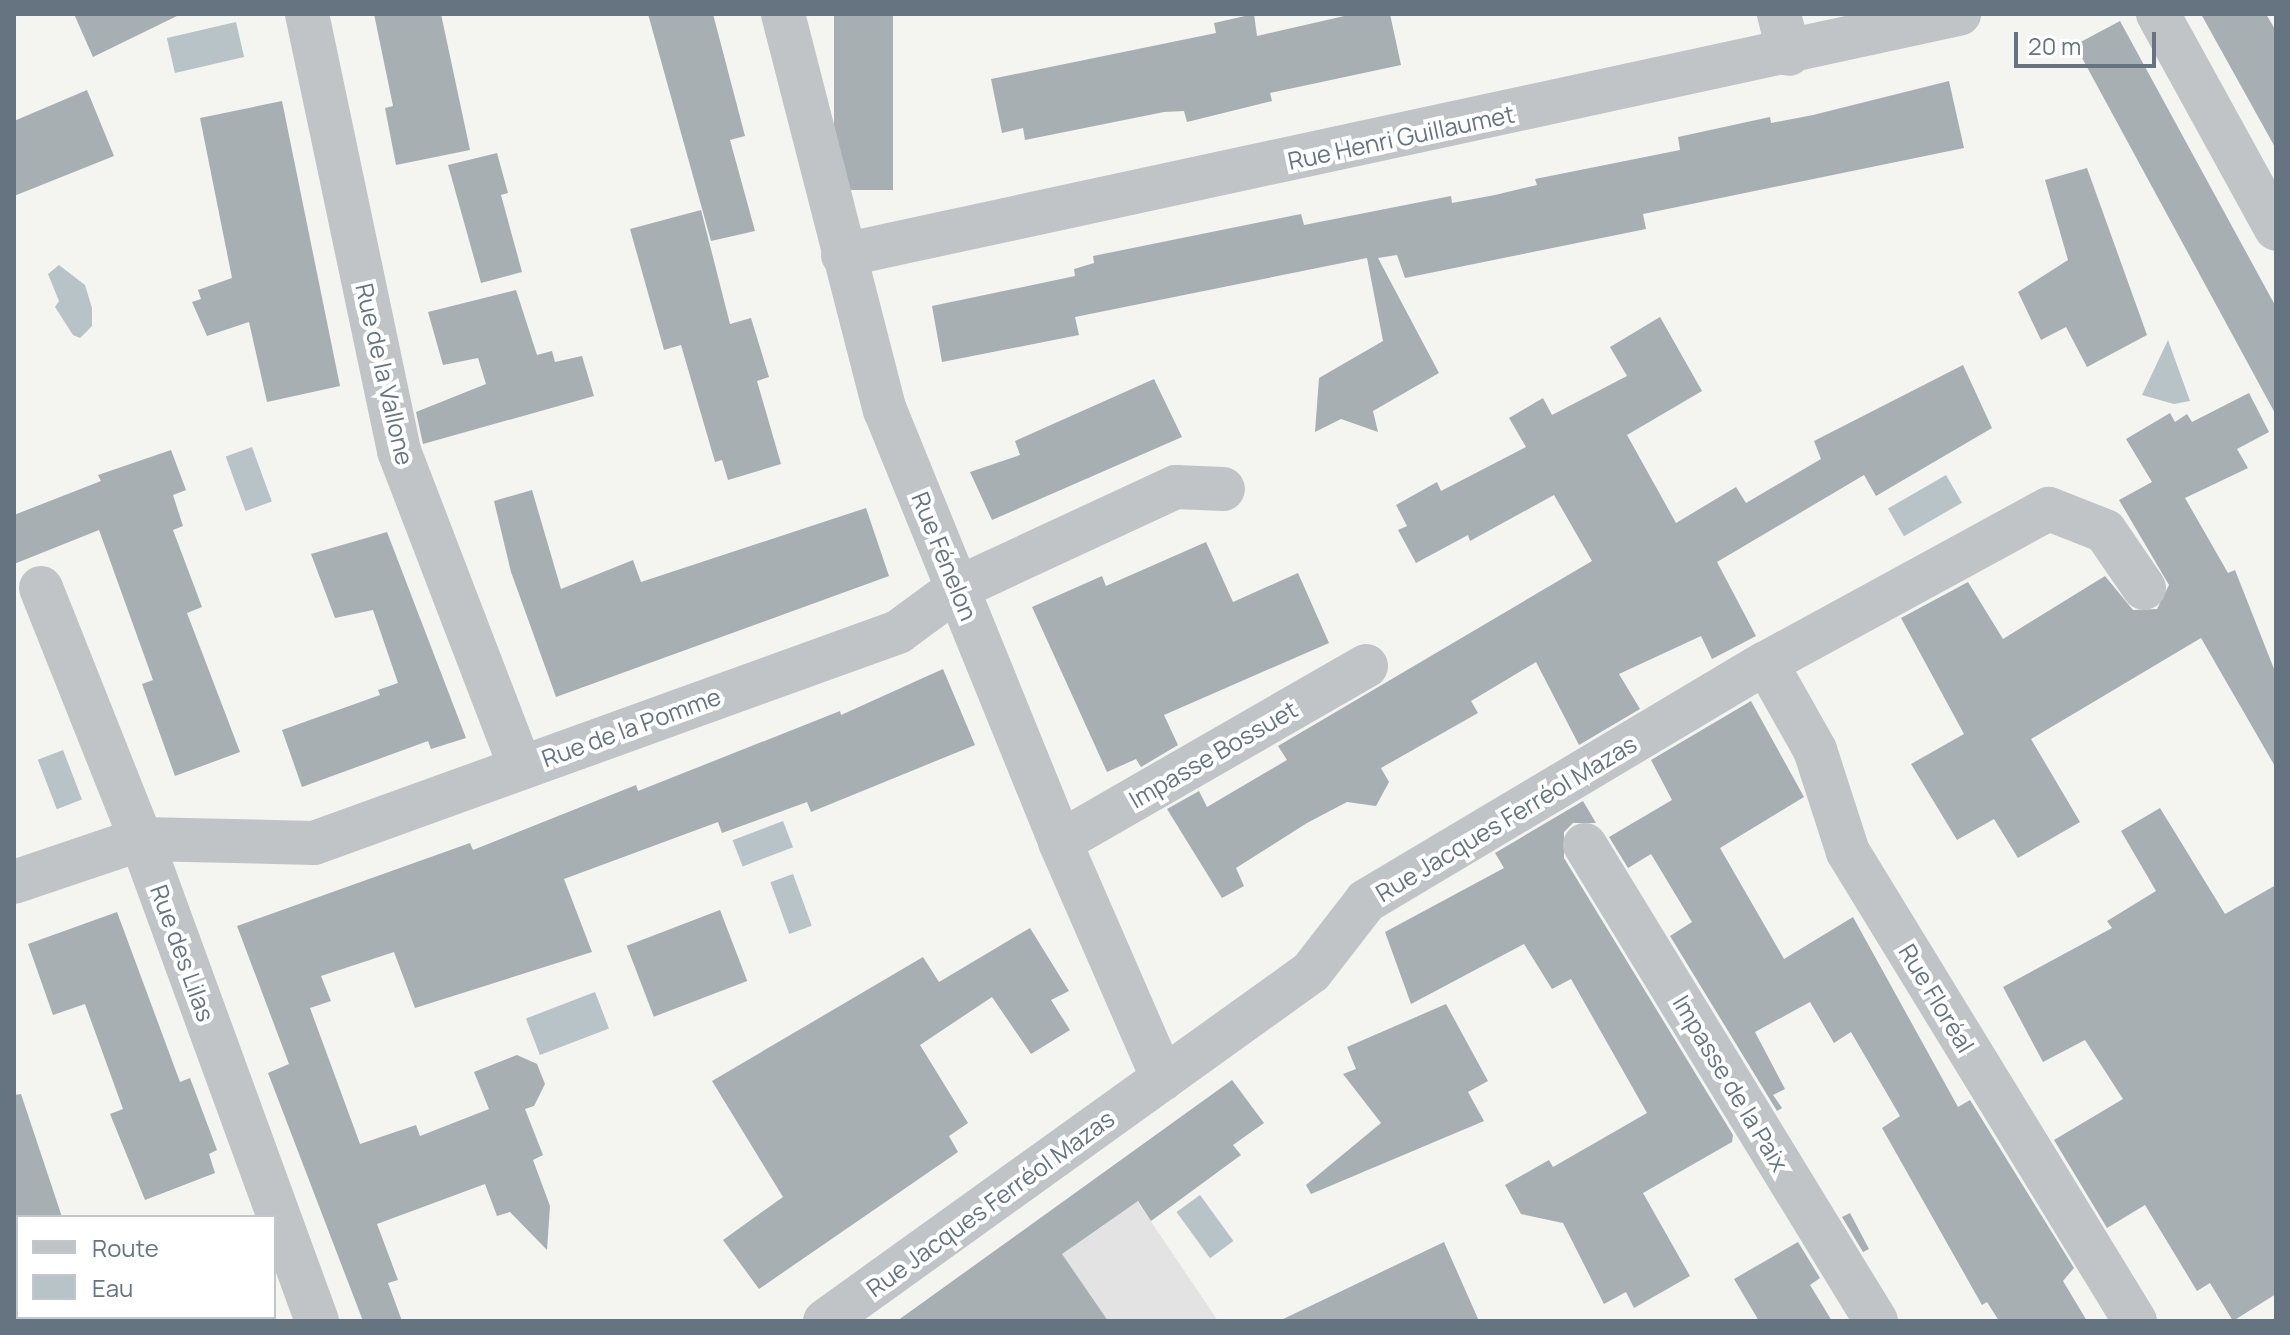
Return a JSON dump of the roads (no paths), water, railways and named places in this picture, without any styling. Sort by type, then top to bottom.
[{"type":"street","name":"Rue de la Vallone","points":[[307,14],[399,451],[520,767]]},
{"type":"street","name":"Rue Fénelon","points":[[783,14],[885,410],[1060,842],[1163,1079]]},
{"type":"street","name":"Rue Henri Guillaumet","points":[[843,255],[1784,34],[1959,14]]},
{"type":"street","points":[[2158,14],[2276,229]]},
{"type":"street","name":"Rue de la Pomme","points":[[14,882],[141,839],[314,843],[898,632],[958,588],[1176,487],[1223,489]]},
{"type":"street","name":"Rue Jacques Ferréol Mazas","points":[[825,1321],[1311,972],[1366,901],[1766,663],[2049,509],[2105,531],[2144,588]]},
{"type":"street","name":"Rue des Lilas","points":[[41,588],[141,839],[317,1321]]},
{"type":"street","name":"Rue Floréal","points":[[1766,663],[1815,750],[1848,852],[2135,1321]]},
{"type":"street","name":"Impasse Bossuet","points":[[1060,842],[1366,666]]},
{"type":"street","name":"Impasse de la Paix","points":[[1585,845],[1876,1321]]},
{"type":"water","points":[[236,22],[244,57],[175,73],[167,38]]},
{"type":"water","points":[[59,265],[85,285],[92,308],[92,326],[80,338],[73,335],[55,307],[59,301],[48,274]]},
{"type":"water","points":[[2168,340],[2190,401],[2174,404],[2142,395]]},
{"type":"water","points":[[252,447],[272,502],[246,511],[226,457]]},
{"type":"water","points":[[1946,475],[1962,503],[1904,536],[1888,508]]},
{"type":"water","points":[[63,750],[82,799],[57,809],[38,760]]},
{"type":"water","points":[[783,821],[793,847],[743,866],[733,840]]},
{"type":"water","points":[[793,874],[812,926],[789,934],[770,882]]},
{"type":"water","points":[[595,992],[609,1028],[540,1055],[526,1019]]},
{"type":"water","points":[[1200,1195],[1234,1241],[1210,1258],[1177,1212]]}]
